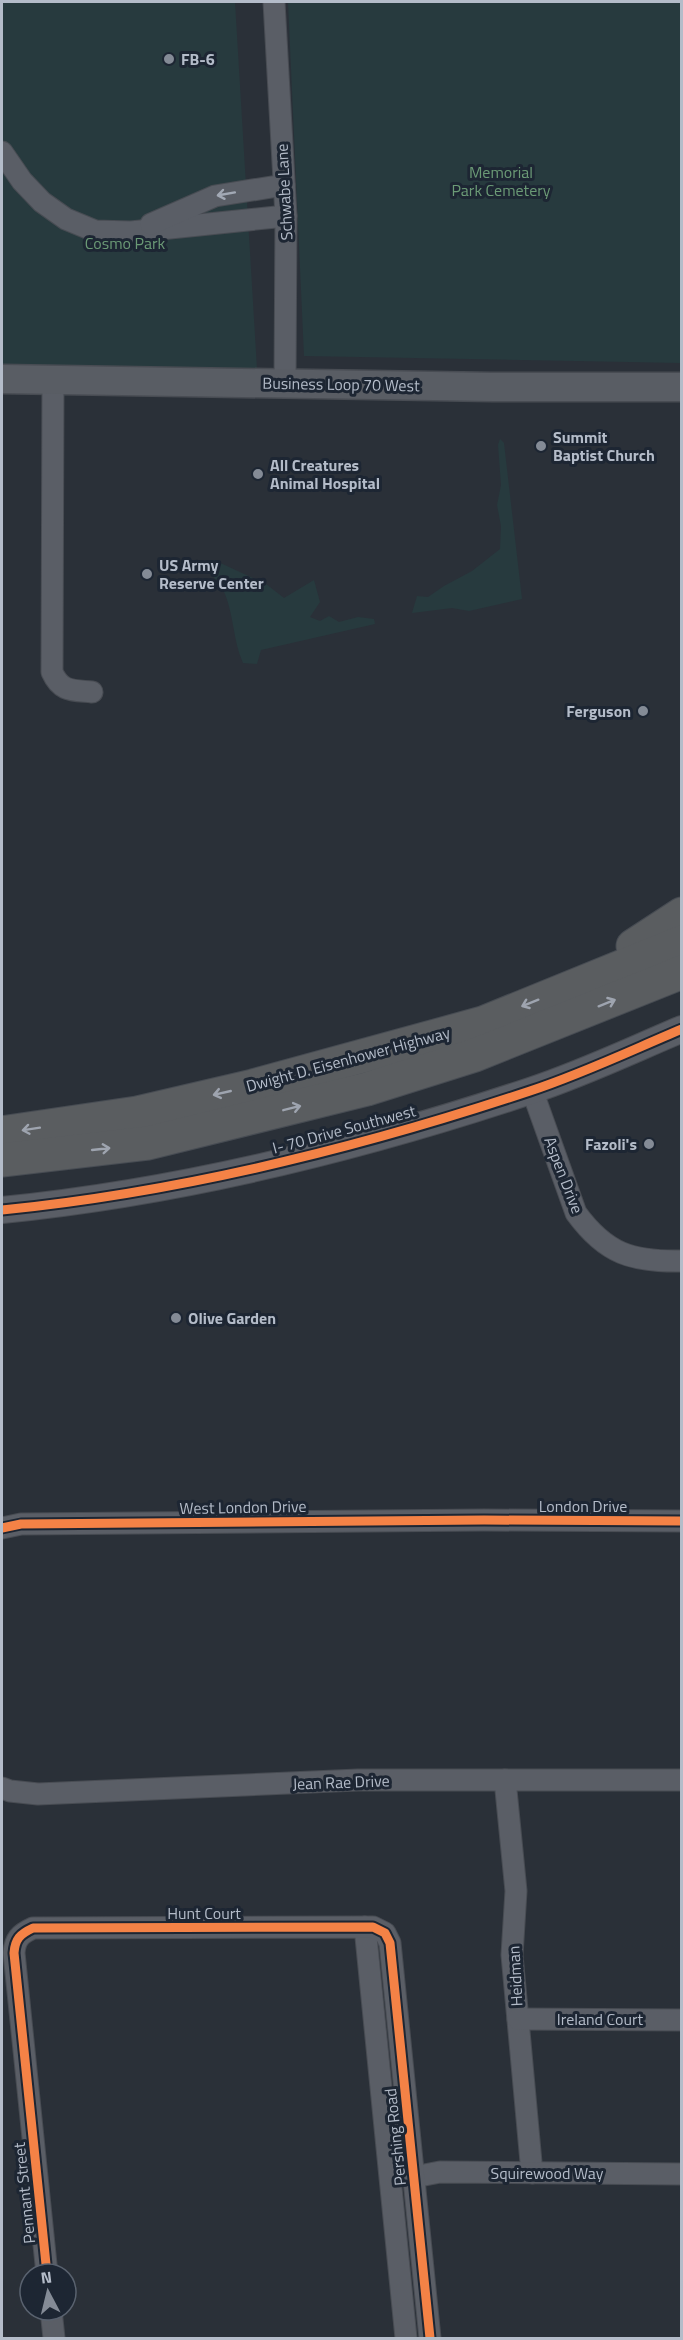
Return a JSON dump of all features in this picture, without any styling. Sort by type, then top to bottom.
[{"type":"highway","points":[[575,985],[681,914]]},
{"type":"highway","name":"Dwight D. Eisenhower Highway","points":[[2,1133],[137,1113],[253,1086],[483,1023],[681,942]]},
{"type":"highway","name":"Dwight D. Eisenhower Highway","points":[[2,1160],[147,1143],[367,1089],[475,1055],[681,972]]},
{"type":"main road","name":"Business Loop 70 West","points":[[2,379],[492,387],[681,387]]},
{"type":"street","name":"Schwabe Lane","points":[[274,2],[286,216],[285,382]]},
{"type":"street","points":[[2,152],[22,181],[42,202],[66,219],[95,231],[131,232],[286,216]]},
{"type":"street","points":[[131,232],[215,196],[284,185]]},
{"type":"street","points":[[53,379],[52,672],[58,684],[70,690],[92,692]]},
{"type":"street","name":"I- 70 Drive Southwest","points":[[2,1210],[56,1205],[219,1178],[342,1148],[532,1090],[681,1029]]},
{"type":"street","name":"Aspen Drive","points":[[532,1090],[576,1213],[587,1229],[609,1247],[631,1258],[660,1262],[681,1261]]},
{"type":"street","name":"London Drive","points":[[484,1520],[681,1521]]},
{"type":"street","name":"West London Drive","points":[[2,1528],[21,1524],[484,1520]]},
{"type":"street","name":"Jean Rae Drive","points":[[2,1788],[38,1794],[358,1780],[681,1780]]},
{"type":"street","name":"Heidman","points":[[505,1780],[516,1891],[512,1954],[532,2173]]},
{"type":"street","name":"Hunt Court","points":[[22,1933],[33,1928],[375,1930]]},
{"type":"street","points":[[375,1930],[406,2338]]},
{"type":"street","name":"Pershing Road","points":[[375,1930],[390,1943],[430,2338]]},
{"type":"street","name":"Pennant Street","points":[[22,1933],[15,1941],[14,1953],[46,2262]]},
{"type":"street","name":"Ireland Court","points":[[518,2019],[681,2019]]},
{"type":"street","name":"Squirewood Way","points":[[414,2176],[440,2172],[681,2174]]},
{"type":"street","points":[[52,2322],[54,2338]]},
{"type":"green space","name":"Cosmo Park","points":[[2,2],[235,2],[257,369],[2,366]]},
{"type":"green space","name":"Memorial Park Cemetery","points":[[288,2],[681,2],[681,363],[304,356]]},
{"type":"green space","points":[[500,439],[504,443],[522,599],[469,611],[452,608],[412,613],[417,596],[428,597],[472,571],[500,549],[501,526],[497,505],[501,485],[498,445]]},
{"type":"green space","points":[[214,560],[266,584],[284,598],[314,580],[320,602],[310,617],[320,621],[329,616],[339,622],[358,617],[374,619],[375,624],[261,650],[257,664],[243,663],[225,594],[203,563]]},
{"type":"cycle path","points":[[2,1210],[136,1192],[335,1149],[466,1112],[549,1084],[682,1029]]},
{"type":"cycle path","points":[[2,1528],[21,1524],[484,1520],[682,1521]]},
{"type":"cycle path","points":[[46,2262],[14,1953],[19,1938],[33,1928],[373,1927],[385,1933],[390,1943],[430,2338]]},
{"type":"place","name":"FB-6","points":[[169,59]]},
{"type":"place","name":"Summit Baptist Church","points":[[541,446]]},
{"type":"place","name":"All Creatures Animal Hospital","points":[[258,474]]},
{"type":"place","name":"US Army Reserve Center","points":[[147,574]]},
{"type":"place","name":"Ferguson","points":[[643,711]]},
{"type":"place","name":"Fazoli's","points":[[649,1144]]},
{"type":"place","name":"Olive Garden","points":[[176,1318]]}]
